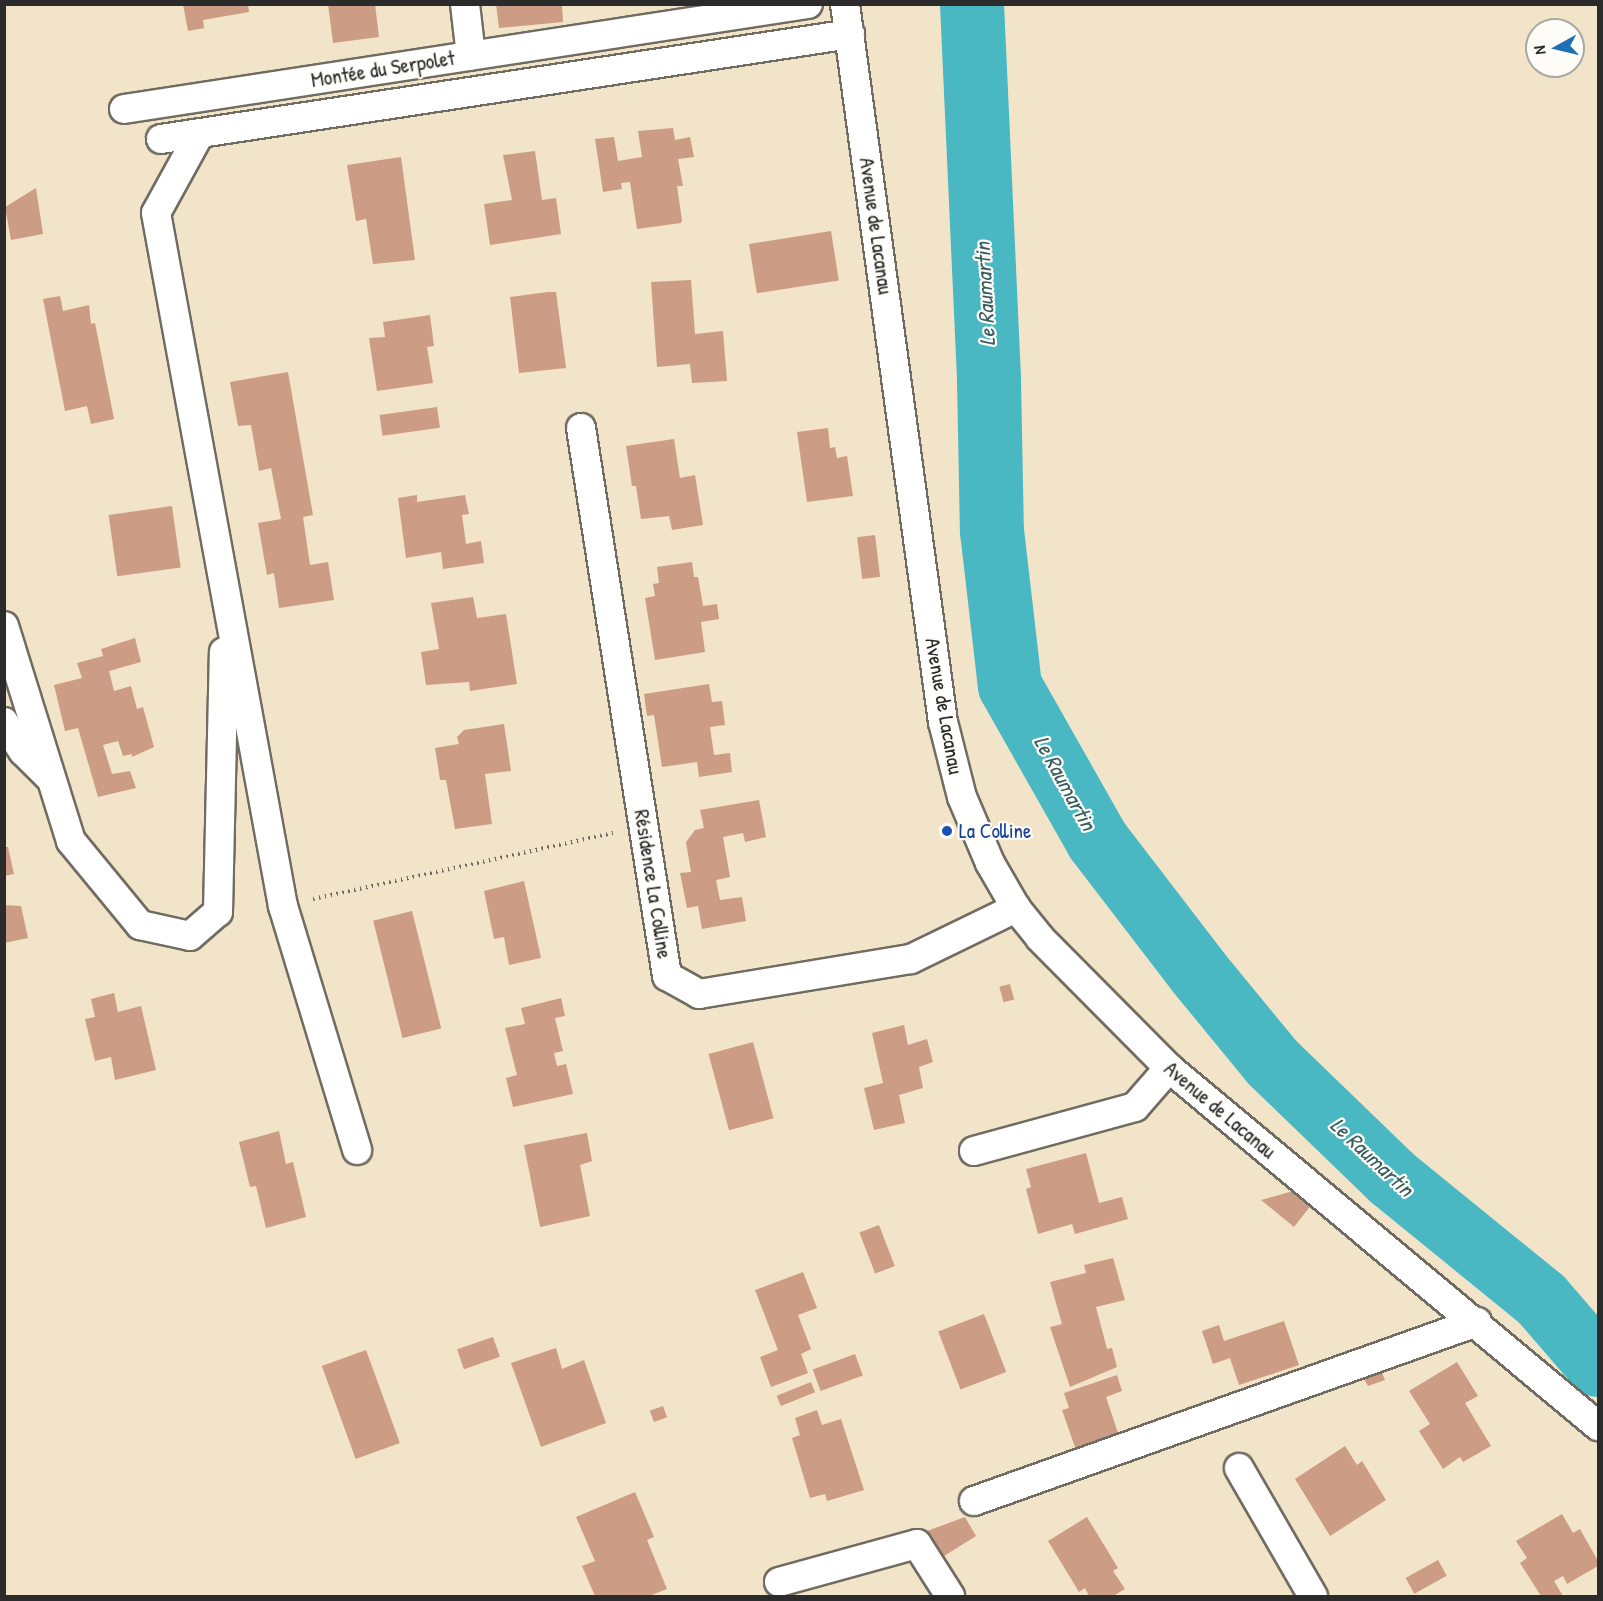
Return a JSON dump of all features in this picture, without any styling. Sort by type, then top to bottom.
[{"type":"street","points":[[465,4],[471,56]]},
{"type":"street","name":"Montée du Serpolet","points":[[124,109],[471,56],[641,17],[808,4]]},
{"type":"street","name":"Avenue de Lacanau","points":[[845,4],[943,722],[950,756],[974,829],[990,864],[1016,908],[1065,966],[1169,1068],[1477,1322],[1599,1426]]},
{"type":"street","points":[[161,139],[850,34]]},
{"type":"street","points":[[200,133],[156,213],[283,906],[357,1150]]},
{"type":"street","name":"Résidence La Colline","points":[[581,428],[667,976],[699,994],[911,958],[1016,908]]},
{"type":"street","points":[[4,626],[71,841],[141,925],[190,936],[218,912],[225,593]]},
{"type":"street","points":[[4,722],[22,751],[52,781]]},
{"type":"street","points":[[974,1151],[1135,1107],[1169,1068]]},
{"type":"street","points":[[974,1501],[1477,1322]]},
{"type":"street","points":[[1239,1468],[1312,1596]]},
{"type":"street","points":[[779,1582],[917,1544],[950,1596]]},
{"type":"path","points":[[283,906],[644,826]]},
{"type":"building","points":[[183,4],[248,4],[249,12],[203,20],[204,28],[188,31]]},
{"type":"building","points":[[328,4],[375,4],[379,37],[333,43]]},
{"type":"building","points":[[496,4],[562,4],[563,22],[499,28]]},
{"type":"building","points":[[673,128],[675,140],[690,137],[694,157],[678,159],[683,186],[677,186],[681,223],[637,229],[630,182],[621,183],[622,189],[603,192],[595,139],[614,137],[618,161],[642,157],[638,131]]},
{"type":"building","points":[[535,151],[542,200],[556,198],[561,234],[490,245],[484,204],[512,200],[503,155]]},
{"type":"building","points":[[401,157],[415,260],[373,264],[366,219],[356,221],[347,165]]},
{"type":"building","points":[[36,188],[43,234],[11,240],[5,207]]},
{"type":"building","points":[[831,231],[839,280],[757,293],[749,244]]},
{"type":"building","points":[[691,280],[695,334],[723,331],[727,381],[692,383],[690,364],[657,367],[651,282]]},
{"type":"building","points":[[556,292],[566,368],[519,373],[510,297]]},
{"type":"building","points":[[60,296],[63,311],[89,305],[91,324],[95,323],[114,419],[91,424],[87,406],[65,411],[43,299]]},
{"type":"building","points":[[430,315],[434,346],[427,347],[433,383],[377,391],[369,338],[385,337],[383,322]]},
{"type":"building","points":[[288,372],[313,515],[303,517],[310,565],[328,562],[334,600],[279,608],[274,573],[267,575],[258,523],[281,519],[271,468],[259,471],[251,425],[238,426],[230,382]]},
{"type":"building","points":[[437,407],[440,428],[382,436],[380,415]]},
{"type":"building","points":[[828,428],[830,448],[835,447],[837,458],[847,456],[853,496],[807,502],[797,432]]},
{"type":"building","points":[[674,439],[680,478],[695,475],[703,525],[672,530],[669,516],[641,519],[636,486],[632,486],[626,446]]},
{"type":"building","points":[[417,495],[417,502],[465,495],[469,514],[462,515],[466,544],[481,541],[484,563],[443,569],[441,552],[406,558],[398,498]]},
{"type":"building","points":[[172,506],[181,567],[117,576],[109,515]]},
{"type":"building","points":[[875,535],[880,577],[862,579],[857,537]]},
{"type":"building","points":[[692,562],[694,577],[698,577],[703,606],[717,604],[719,619],[701,622],[705,652],[655,660],[645,598],[655,596],[653,584],[659,583],[657,567]]},
{"type":"building","points":[[473,597],[477,618],[506,614],[517,684],[470,691],[469,682],[426,685],[421,652],[439,649],[431,603]]},
{"type":"building","points":[[135,638],[141,662],[109,671],[114,691],[131,686],[137,709],[143,707],[154,747],[132,757],[132,754],[123,756],[118,741],[103,745],[112,774],[130,771],[136,788],[98,797],[78,728],[65,731],[54,685],[82,678],[77,663],[103,656],[101,649]]},
{"type":"building","points":[[709,684],[712,702],[722,701],[725,725],[710,727],[714,755],[730,753],[732,772],[699,777],[697,762],[662,767],[654,715],[647,716],[644,694]]},
{"type":"building","points":[[504,724],[511,771],[485,774],[492,824],[455,829],[446,780],[440,780],[435,748],[459,744],[457,737],[464,730]]},
{"type":"building","points":[[759,800],[766,837],[745,842],[743,833],[723,837],[730,877],[716,880],[720,900],[742,897],[746,921],[702,929],[698,906],[687,908],[680,873],[691,872],[686,842],[695,830],[704,828],[700,810]]},
{"type":"building","points":[[4,847],[8,847],[14,874],[4,876]]},
{"type":"building","points":[[524,881],[541,958],[509,965],[504,937],[494,939],[484,891]]},
{"type":"building","points":[[4,905],[21,906],[28,938],[4,943]]},
{"type":"building","points":[[412,911],[441,1028],[402,1038],[373,921]]},
{"type":"building","points":[[1010,984],[1014,999],[1004,1002],[999,987]]},
{"type":"building","points":[[114,993],[118,1012],[141,1006],[156,1070],[115,1080],[111,1057],[95,1061],[85,1019],[95,1017],[91,999]]},
{"type":"building","points":[[561,998],[565,1016],[555,1018],[563,1051],[554,1053],[557,1066],[566,1064],[573,1094],[513,1107],[506,1078],[517,1075],[505,1028],[525,1024],[521,1008]]},
{"type":"building","points":[[904,1025],[908,1045],[927,1039],[933,1062],[919,1067],[923,1088],[899,1095],[905,1123],[874,1130],[864,1088],[883,1083],[872,1033]]},
{"type":"building","points":[[753,1042],[773,1118],[729,1130],[709,1054]]},
{"type":"building","points":[[279,1131],[286,1164],[293,1162],[306,1217],[266,1228],[256,1186],[250,1187],[239,1142]]},
{"type":"building","points":[[587,1133],[592,1161],[580,1165],[590,1216],[540,1227],[524,1145]]},
{"type":"building","points":[[1086,1153],[1099,1203],[1122,1197],[1128,1219],[1075,1234],[1072,1224],[1038,1234],[1026,1189],[1031,1187],[1026,1169]]},
{"type":"building","points":[[1297,1190],[1312,1204],[1294,1227],[1261,1200]]},
{"type":"building","points":[[879,1225],[895,1266],[875,1274],[859,1233]]},
{"type":"building","points":[[1113,1258],[1125,1300],[1096,1307],[1107,1349],[1112,1348],[1117,1367],[1070,1387],[1050,1327],[1062,1324],[1050,1282],[1086,1273],[1084,1265]]},
{"type":"building","points":[[803,1272],[817,1308],[798,1315],[811,1349],[801,1354],[808,1373],[771,1387],[760,1357],[778,1350],[755,1290]]},
{"type":"building","points":[[984,1314],[1006,1372],[960,1389],[938,1332]]},
{"type":"building","points":[[1284,1321],[1299,1365],[1239,1385],[1230,1358],[1213,1364],[1202,1331],[1219,1325],[1224,1341]]},
{"type":"building","points":[[493,1337],[500,1357],[464,1369],[457,1349]]},
{"type":"building","points":[[556,1348],[562,1369],[584,1360],[606,1423],[541,1447],[511,1363]]},
{"type":"building","points":[[366,1350],[400,1443],[356,1459],[322,1366]]},
{"type":"building","points":[[855,1354],[863,1376],[821,1391],[813,1369]]},
{"type":"building","points":[[1457,1362],[1478,1396],[1465,1403],[1491,1446],[1463,1462],[1460,1457],[1443,1469],[1419,1431],[1430,1424],[1409,1391]]},
{"type":"building","points":[[1381,1371],[1385,1380],[1368,1386],[1363,1377]]},
{"type":"building","points":[[1117,1375],[1122,1391],[1106,1397],[1119,1436],[1076,1450],[1062,1410],[1069,1408],[1064,1393]]},
{"type":"building","points":[[811,1382],[815,1392],[781,1406],[777,1396]]},
{"type":"building","points":[[663,1406],[667,1417],[654,1422],[650,1411]]},
{"type":"building","points":[[817,1410],[822,1425],[841,1419],[864,1490],[827,1501],[825,1494],[810,1498],[792,1438],[800,1435],[795,1418]]},
{"type":"building","points":[[1345,1446],[1357,1465],[1362,1461],[1386,1500],[1330,1536],[1295,1479]]},
{"type":"building","points":[[635,1492],[654,1537],[647,1540],[667,1589],[649,1596],[595,1596],[582,1566],[595,1561],[576,1517]]},
{"type":"building","points":[[1562,1514],[1573,1533],[1580,1529],[1598,1561],[1598,1566],[1567,1584],[1563,1576],[1554,1581],[1563,1596],[1541,1596],[1520,1563],[1527,1558],[1516,1541]]},
{"type":"building","points":[[965,1517],[976,1536],[936,1561],[919,1534]]},
{"type":"building","points":[[1087,1517],[1118,1568],[1113,1571],[1125,1589],[1113,1596],[1089,1596],[1085,1588],[1079,1592],[1048,1541]]},
{"type":"building","points":[[1438,1560],[1447,1576],[1414,1594],[1406,1578]]},
{"type":"waterway","name":"Le Raumartin","points":[[972,4],[989,380],[992,531],[1010,686],[1097,840],[1199,973],[1272,1062],[1392,1178],[1541,1299],[1598,1365]]},
{"type":"place","name":"La Colline","points":[[947,831]]}]
